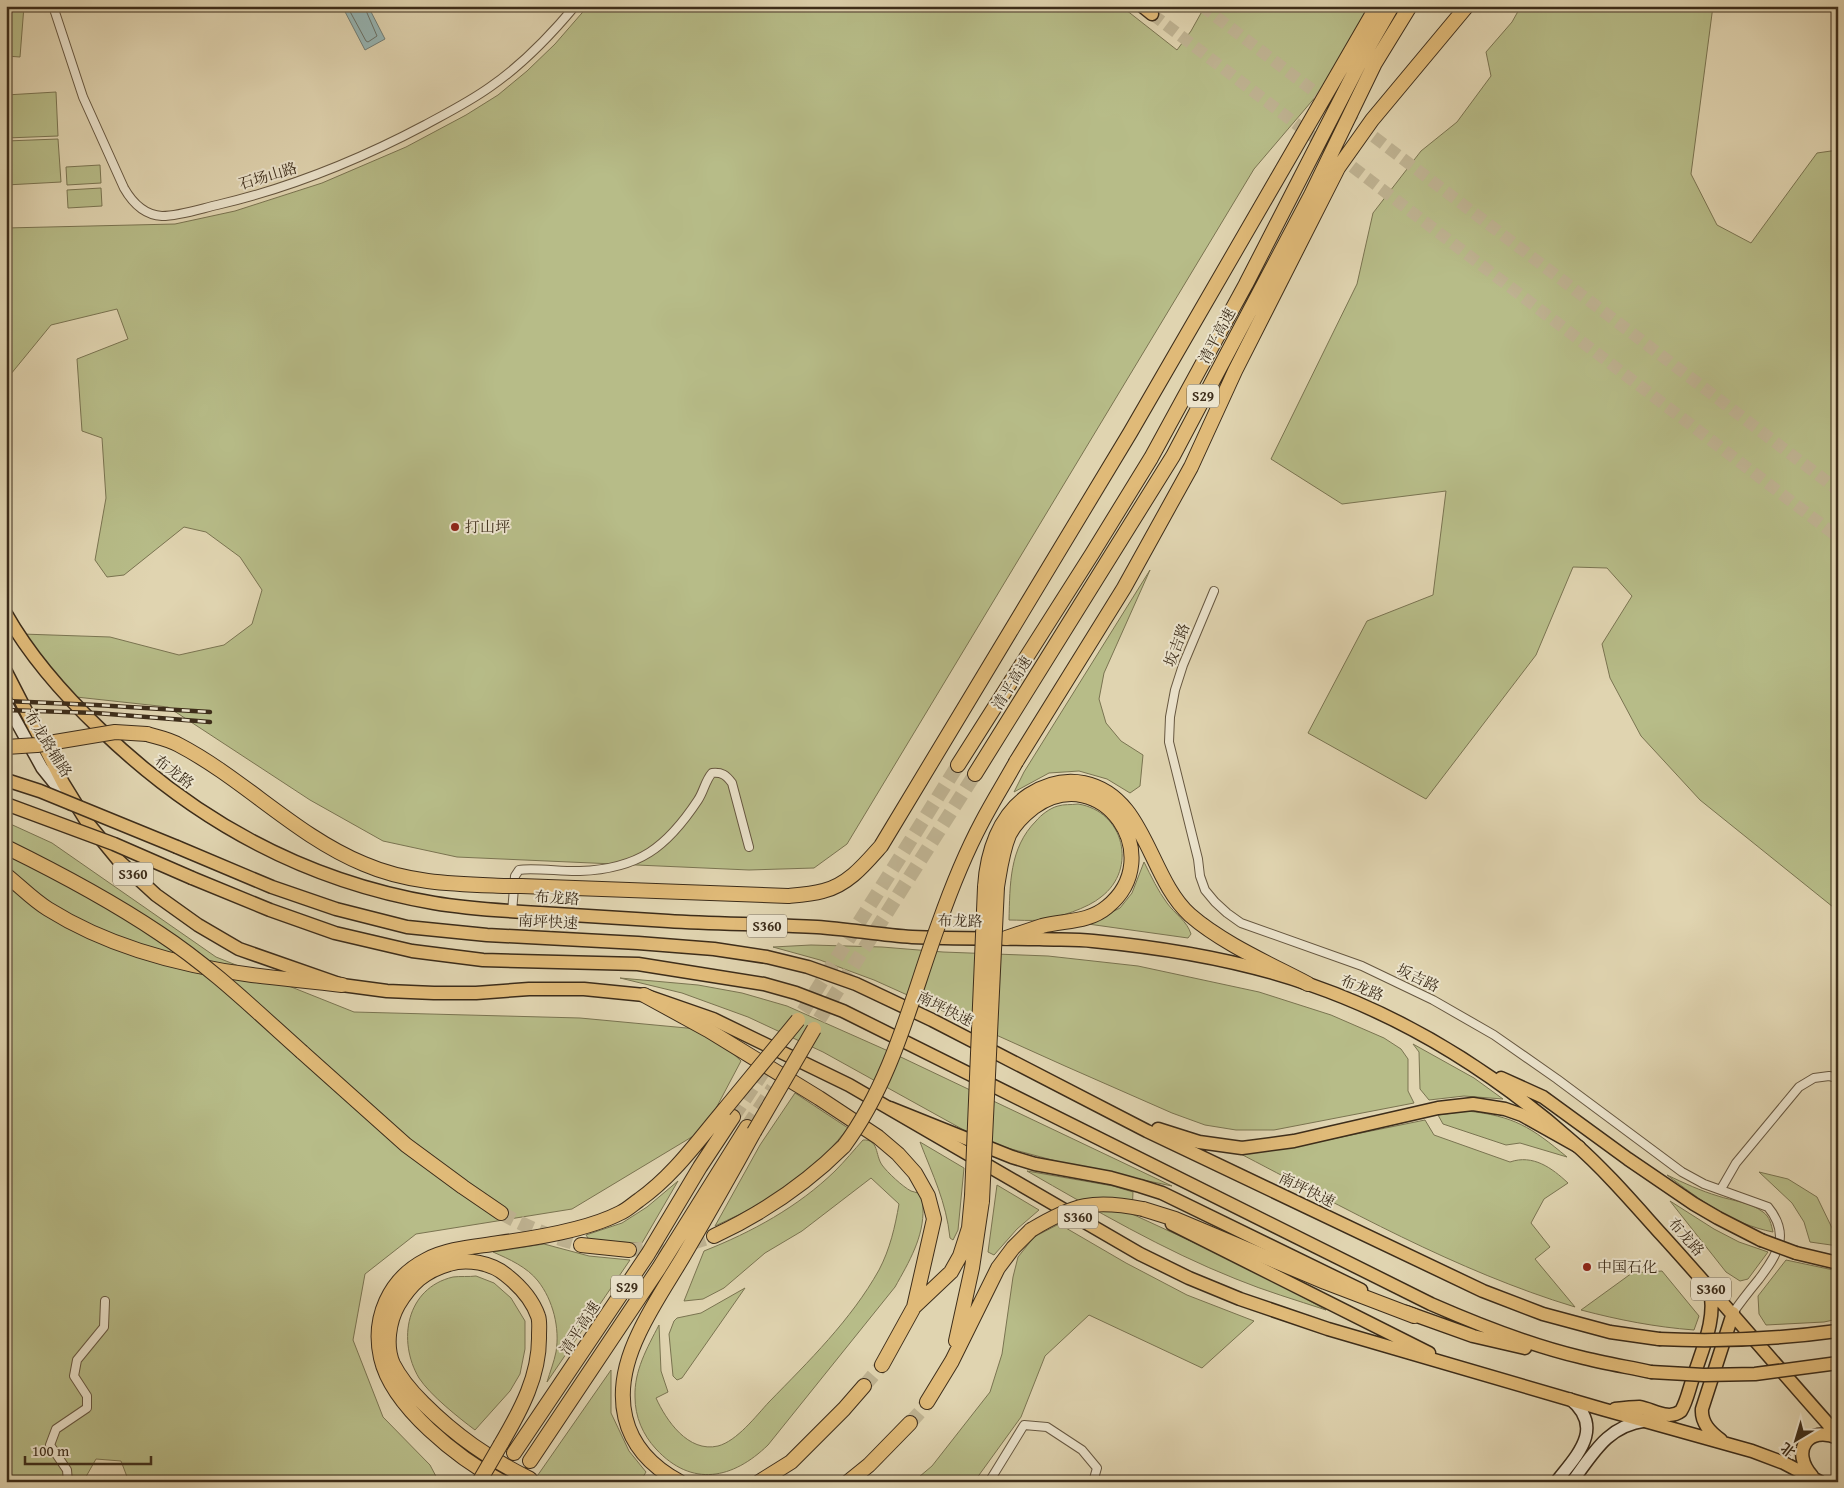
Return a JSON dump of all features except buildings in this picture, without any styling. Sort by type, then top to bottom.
[{"type":"highway","points":[[6,747],[37,745],[115,732],[146,734],[178,744],[229,776],[344,855],[364,865],[416,881],[443,884],[788,896],[824,891],[848,879],[881,846],[1130,433],[1377,6]]},
{"type":"highway","name":"清平高速","points":[[958,765],[1151,458],[1241,292],[1362,58],[1392,6]]},
{"type":"highway","name":"清平高速","points":[[975,774],[1173,456],[1311,195],[1375,63],[1410,6]]},
{"type":"highway","points":[[714,1236],[760,1212],[783,1197],[821,1168],[844,1146],[857,1128],[882,1082],[898,1044],[938,924],[957,874],[981,822],[1124,588],[1191,467],[1234,371],[1338,168],[1372,120],[1467,6]]},
{"type":"highway","points":[[991,887],[986,869],[991,850],[1001,827],[1016,806],[1035,791],[1057,783],[1072,782],[1091,785],[1113,797],[1130,814],[1142,834],[1170,892],[1189,914],[1213,933],[1308,984]]},
{"type":"highway","points":[[952,1361],[972,1268],[977,1199],[991,887],[1010,833],[1030,810],[1052,797],[1088,796],[1103,803],[1116,814],[1127,831],[1131,847],[1131,868],[1124,886],[1107,907],[1094,915],[1043,926],[1006,938]]},
{"type":"highway","points":[[6,846],[72,880],[160,933],[230,987],[406,1145],[462,1187],[501,1213]]},
{"type":"highway","points":[[6,875],[46,908],[95,934],[152,954],[207,968],[251,975],[342,984]]},
{"type":"highway","points":[[644,995],[708,1030],[819,1098],[878,1137],[898,1154],[915,1173],[928,1196],[934,1219],[914,1307],[882,1365]]},
{"type":"highway","points":[[502,1482],[460,1454],[420,1419],[402,1399],[384,1372],[377,1342],[380,1315],[389,1293],[406,1274],[426,1260],[453,1250],[579,1228],[620,1213],[658,1187],[729,1114],[798,1020]]},
{"type":"highway","points":[[680,1482],[651,1462],[631,1436],[623,1406],[624,1375],[639,1333],[751,1129],[814,1029]]},
{"type":"highway","name":"清平高速","points":[[514,1453],[643,1262],[700,1167],[729,1114]]},
{"type":"highway","name":"S29","points":[[530,1461],[751,1129]]},
{"type":"highway","points":[[914,1307],[951,1272],[960,1256],[977,1199]]},
{"type":"highway","points":[[927,1402],[952,1361],[998,1268],[1013,1248],[1031,1230],[1064,1212],[1092,1204],[1114,1203],[1143,1209],[1175,1219],[1325,1282],[1414,1316]]},
{"type":"highway","points":[[581,1244],[629,1250]]},
{"type":"highway","points":[[480,1482],[501,1444],[514,1422],[534,1379],[540,1350],[539,1317],[523,1288],[501,1271],[479,1262],[450,1263],[426,1273],[409,1287],[394,1312],[388,1338],[392,1363],[409,1389],[441,1422],[465,1442],[530,1479]]},
{"type":"highway","points":[[759,1482],[791,1462],[844,1409],[864,1386]]},
{"type":"highway","points":[[848,1482],[869,1465],[910,1423]]},
{"type":"main road","points":[[1142,6],[1152,14]]},
{"type":"main road","name":"布龙路","points":[[6,614],[58,688],[130,758],[175,794],[215,821],[259,846],[307,868],[400,897],[438,904],[512,912],[703,923],[818,927],[908,937],[1089,940],[1226,960],[1308,984],[1388,1016],[1437,1042],[1472,1065],[1539,1113],[1579,1147],[1733,1313],[1838,1437]]},
{"type":"main road","name":"S360","points":[[6,672],[63,783],[87,822],[119,861],[156,895],[198,925],[239,949],[342,984],[387,991],[476,993],[529,989],[584,989],[644,995],[713,1019],[850,1085],[1140,1254],[1189,1278],[1240,1299],[1319,1326],[1570,1400],[1752,1450],[1817,1480]]},
{"type":"main road","name":"布龙路辅路","points":[[6,703],[42,768],[87,822]]},
{"type":"main road","name":"南坪快速","points":[[6,780],[40,791],[281,890],[336,909],[407,927],[487,935],[638,943],[714,950],[767,957],[808,967],[856,984],[932,1020],[1156,1135],[1483,1291],[1552,1317],[1610,1332],[1659,1339],[1746,1340],[1838,1331]]},
{"type":"main road","points":[[6,804],[114,844],[270,910],[335,933],[412,950],[483,960],[638,964],[764,984],[796,993],[843,1011],[1431,1304],[1493,1330],[1579,1357]]},
{"type":"main road","points":[[1472,1065],[1543,1097],[1678,1194],[1718,1218],[1761,1240],[1796,1253],[1838,1263]]},
{"type":"main road","points":[[1097,1105],[1129,1119],[1199,1142],[1242,1148],[1294,1141],[1438,1108],[1473,1104],[1505,1109],[1522,1115],[1579,1147]]},
{"type":"main road","points":[[890,1108],[1012,1157],[1035,1164],[1118,1180],[1162,1194],[1414,1316],[1473,1336],[1523,1348],[1652,1372],[1755,1374],[1838,1363]]},
{"type":"main road","points":[[1143,1209],[1293,1286],[1466,1370]]},
{"type":"main road","points":[[1602,1409],[1639,1408],[1663,1415],[1678,1414],[1684,1406],[1705,1340],[1712,1306],[1708,1286]]},
{"type":"main road","points":[[1705,1340],[1717,1319],[1723,1315],[1733,1313],[1701,1416],[1709,1430],[1726,1443]]},
{"type":"main road","points":[[1556,1482],[1586,1440],[1587,1425],[1585,1417],[1576,1404],[1570,1400]]},
{"type":"main road","points":[[1572,1482],[1600,1445],[1611,1434],[1626,1425],[1644,1421]]},
{"type":"main road","points":[[1817,1480],[1804,1467],[1801,1456],[1803,1447],[1809,1440],[1818,1435],[1838,1437]]},
{"type":"street","name":"石场山路","points":[[53,6],[83,97],[124,188],[139,207],[150,213],[162,216],[232,201],[290,184],[346,163],[401,138],[461,107],[492,86],[534,50],[575,6]]},
{"type":"street","name":"坂吉路","points":[[1214,591],[1183,665],[1175,690],[1169,730],[1171,751],[1198,859],[1200,876],[1205,890],[1215,902],[1241,923],[1362,966],[1432,1000],[1487,1030],[1557,1079],[1682,1172],[1704,1184],[1768,1207],[1775,1215],[1780,1233],[1780,1242],[1776,1256],[1733,1313]]},
{"type":"street","points":[[512,912],[515,876],[519,870],[580,871],[610,869],[646,855],[666,840],[686,819],[701,796],[712,773],[720,772],[727,776],[732,783],[749,846]]},
{"type":"street","points":[[1721,1189],[1736,1163],[1798,1088],[1814,1078],[1829,1076],[1838,1078]]},
{"type":"street","points":[[68,1482],[67,1470],[50,1445],[56,1429],[87,1408],[87,1396],[74,1376],[77,1360],[104,1327],[105,1301]]},
{"type":"street","points":[[989,1482],[1024,1425],[1047,1427],[1082,1450],[1097,1468],[1093,1482]]},
{"type":"green space","points":[[6,6],[24,6],[20,57],[6,56]]},
{"type":"green space","points":[[588,6],[1121,6],[1177,50],[1191,31],[1205,6],[1370,6],[1323,88],[1254,169],[847,844],[814,868],[749,870],[457,857],[383,841],[310,800],[168,707],[67,696],[22,634],[110,637],[179,655],[224,645],[252,624],[262,590],[240,557],[206,532],[184,527],[124,575],[107,577],[95,560],[106,498],[102,438],[82,431],[77,359],[128,339],[117,309],[51,325],[6,380],[6,228],[175,224],[235,211],[322,183],[406,147],[466,115],[498,95],[555,44]]},
{"type":"green space","points":[[1521,6],[1713,6],[1691,174],[1717,225],[1751,243],[1817,153],[1838,150],[1838,911],[1700,800],[1641,736],[1610,678],[1602,644],[1632,596],[1607,568],[1573,567],[1536,655],[1426,799],[1308,733],[1367,621],[1433,595],[1446,491],[1342,504],[1271,459],[1357,284],[1373,213],[1421,151],[1457,122],[1491,76],[1486,52],[1512,22]]},
{"type":"green space","points":[[56,92],[58,136],[6,138],[6,95]]},
{"type":"green space","points":[[58,139],[61,182],[6,185],[6,141]]},
{"type":"green space","points":[[100,165],[101,183],[67,185],[66,167]]},
{"type":"green space","points":[[101,188],[102,206],[68,208],[67,190]]},
{"type":"green space","points":[[1150,570],[1104,673],[1099,699],[1106,723],[1121,741],[1143,755],[1140,786],[1130,793],[1107,779],[1079,771],[1049,773],[1014,792],[1024,772]]},
{"type":"green space","points":[[1078,804],[1094,809],[1106,818],[1115,829],[1121,843],[1122,857],[1119,872],[1113,885],[1101,897],[1089,905],[1072,912],[1040,920],[1009,920],[1013,868],[1016,855],[1027,832],[1040,816],[1052,808]]},
{"type":"green space","points":[[6,822],[52,843],[216,957],[354,1012],[580,1018],[708,1030],[741,1061],[705,1129],[572,1209],[416,1234],[365,1274],[353,1340],[383,1417],[430,1465],[439,1482],[129,1482],[121,1461],[96,1459],[83,1482],[6,1482]]},
{"type":"green space","points":[[1144,862],[1170,907],[1189,929],[1191,934],[1188,938],[1088,924],[1120,908],[1132,893]]},
{"type":"green space","points":[[811,945],[1048,956],[1138,966],[1259,992],[1331,1015],[1384,1038],[1401,1049],[1408,1059],[1408,1091],[1414,1103],[1274,1130],[1236,1130],[1205,1125],[1172,1113],[874,980],[820,960],[773,947]]},
{"type":"green space","points":[[620,978],[698,985],[742,993],[787,1006],[886,1050],[1172,1186],[1067,1164],[1000,1146],[962,1129],[823,1052],[748,1017],[682,993]]},
{"type":"green space","points":[[1413,1044],[1474,1078],[1503,1099],[1464,1096],[1429,1100],[1420,1089],[1419,1052]]},
{"type":"green space","points":[[795,1093],[848,1128],[821,1159],[793,1184],[761,1204],[715,1226],[760,1145]]},
{"type":"green space","points":[[1467,1111],[1497,1116],[1521,1125],[1543,1138],[1567,1157],[1520,1143],[1506,1145],[1443,1124],[1438,1115]]},
{"type":"green space","points":[[1425,1120],[1434,1135],[1510,1162],[1518,1160],[1534,1161],[1549,1168],[1568,1183],[1544,1199],[1531,1223],[1550,1247],[1535,1259],[1575,1307],[1531,1292],[1444,1257],[1235,1151],[1307,1144]]},
{"type":"green space","points":[[863,1140],[872,1142],[882,1165],[900,1183],[918,1193],[922,1202],[923,1219],[915,1249],[895,1287],[768,1445],[755,1457],[727,1471],[712,1474],[698,1474],[684,1470],[670,1461],[651,1444],[636,1412],[635,1387],[639,1369],[659,1325],[661,1371],[668,1392],[656,1398],[660,1407],[679,1433],[697,1445],[707,1447],[718,1446],[732,1439],[752,1421],[799,1371],[856,1306],[883,1262],[892,1238],[899,1204],[871,1178],[802,1231],[765,1253],[724,1288],[703,1299],[684,1301],[704,1251],[757,1227],[806,1196],[835,1171]]},
{"type":"green space","points":[[920,1142],[964,1168],[958,1230],[953,1240],[950,1238],[938,1189]]},
{"type":"green space","points":[[1027,1171],[1113,1186],[1133,1192],[1132,1214],[1258,1272],[1326,1310],[1209,1268],[1130,1229]]},
{"type":"green space","points":[[1759,1172],[1788,1179],[1817,1197],[1834,1232],[1838,1232],[1838,1246],[1810,1242],[1804,1222],[1792,1203]]},
{"type":"green space","points":[[1667,1175],[1705,1192],[1758,1209],[1767,1216],[1773,1232],[1730,1217],[1704,1202]]},
{"type":"green space","points":[[678,1181],[642,1243],[590,1241],[586,1235],[622,1223],[647,1207]]},
{"type":"green space","points":[[997,1185],[1039,1210],[1017,1229],[994,1255],[988,1252]]},
{"type":"green space","points":[[1670,1201],[1714,1229],[1739,1242],[1768,1252],[1748,1279],[1740,1281],[1726,1272]]},
{"type":"green space","points":[[1059,1224],[1126,1263],[1187,1295],[1254,1321],[1202,1368],[1089,1315],[1045,1356],[1021,1417],[974,1482],[913,1482],[932,1466],[990,1392],[1002,1354],[1013,1277],[1018,1257],[1034,1237]]},
{"type":"green space","points":[[544,1244],[589,1256],[630,1260],[547,1382],[557,1343],[556,1324],[548,1297],[534,1276],[517,1264],[493,1252]]},
{"type":"green space","points":[[1786,1260],[1838,1271],[1838,1319],[1824,1322],[1766,1325],[1759,1314],[1758,1296]]},
{"type":"green space","points":[[1662,1271],[1699,1316],[1694,1330],[1637,1323],[1581,1310],[1632,1273]]},
{"type":"green space","points":[[476,1276],[494,1283],[511,1298],[525,1321],[525,1349],[520,1374],[510,1391],[475,1430],[437,1399],[419,1378],[408,1348],[408,1333],[410,1318],[416,1304],[425,1292],[437,1283],[453,1277]]},
{"type":"green space","points":[[745,1288],[682,1378],[677,1380],[673,1376],[669,1334],[674,1321],[677,1318],[701,1313]]},
{"type":"green space","points":[[611,1370],[611,1413],[629,1451],[646,1472],[640,1482],[533,1482]]},
{"type":"water","points":[[342,6],[368,6],[385,39],[365,50]]},
{"type":"tunnel","points":[[1202,6],[1838,490]]},
{"type":"tunnel","points":[[1152,14],[1838,537]]},
{"type":"tunnel","points":[[792,1029],[958,765]]},
{"type":"tunnel","points":[[808,1037],[975,774]]},
{"type":"tunnel","points":[[733,1117],[769,1063]]},
{"type":"tunnel","points":[[747,1127],[773,1088]]},
{"type":"tunnel","points":[[501,1213],[540,1232],[581,1245]]},
{"type":"tunnel","points":[[629,1250],[689,1244],[714,1236]]},
{"type":"tunnel","points":[[864,1386],[882,1365]]},
{"type":"tunnel","points":[[910,1423],[927,1402]]},
{"type":"railway","points":[[6,701],[210,712]]},
{"type":"railway","points":[[6,710],[96,713],[210,722]]},
{"type":"place","name":"打山坪","points":[[455,527]]},
{"type":"place","name":"中国石化","points":[[1587,1267]]}]
